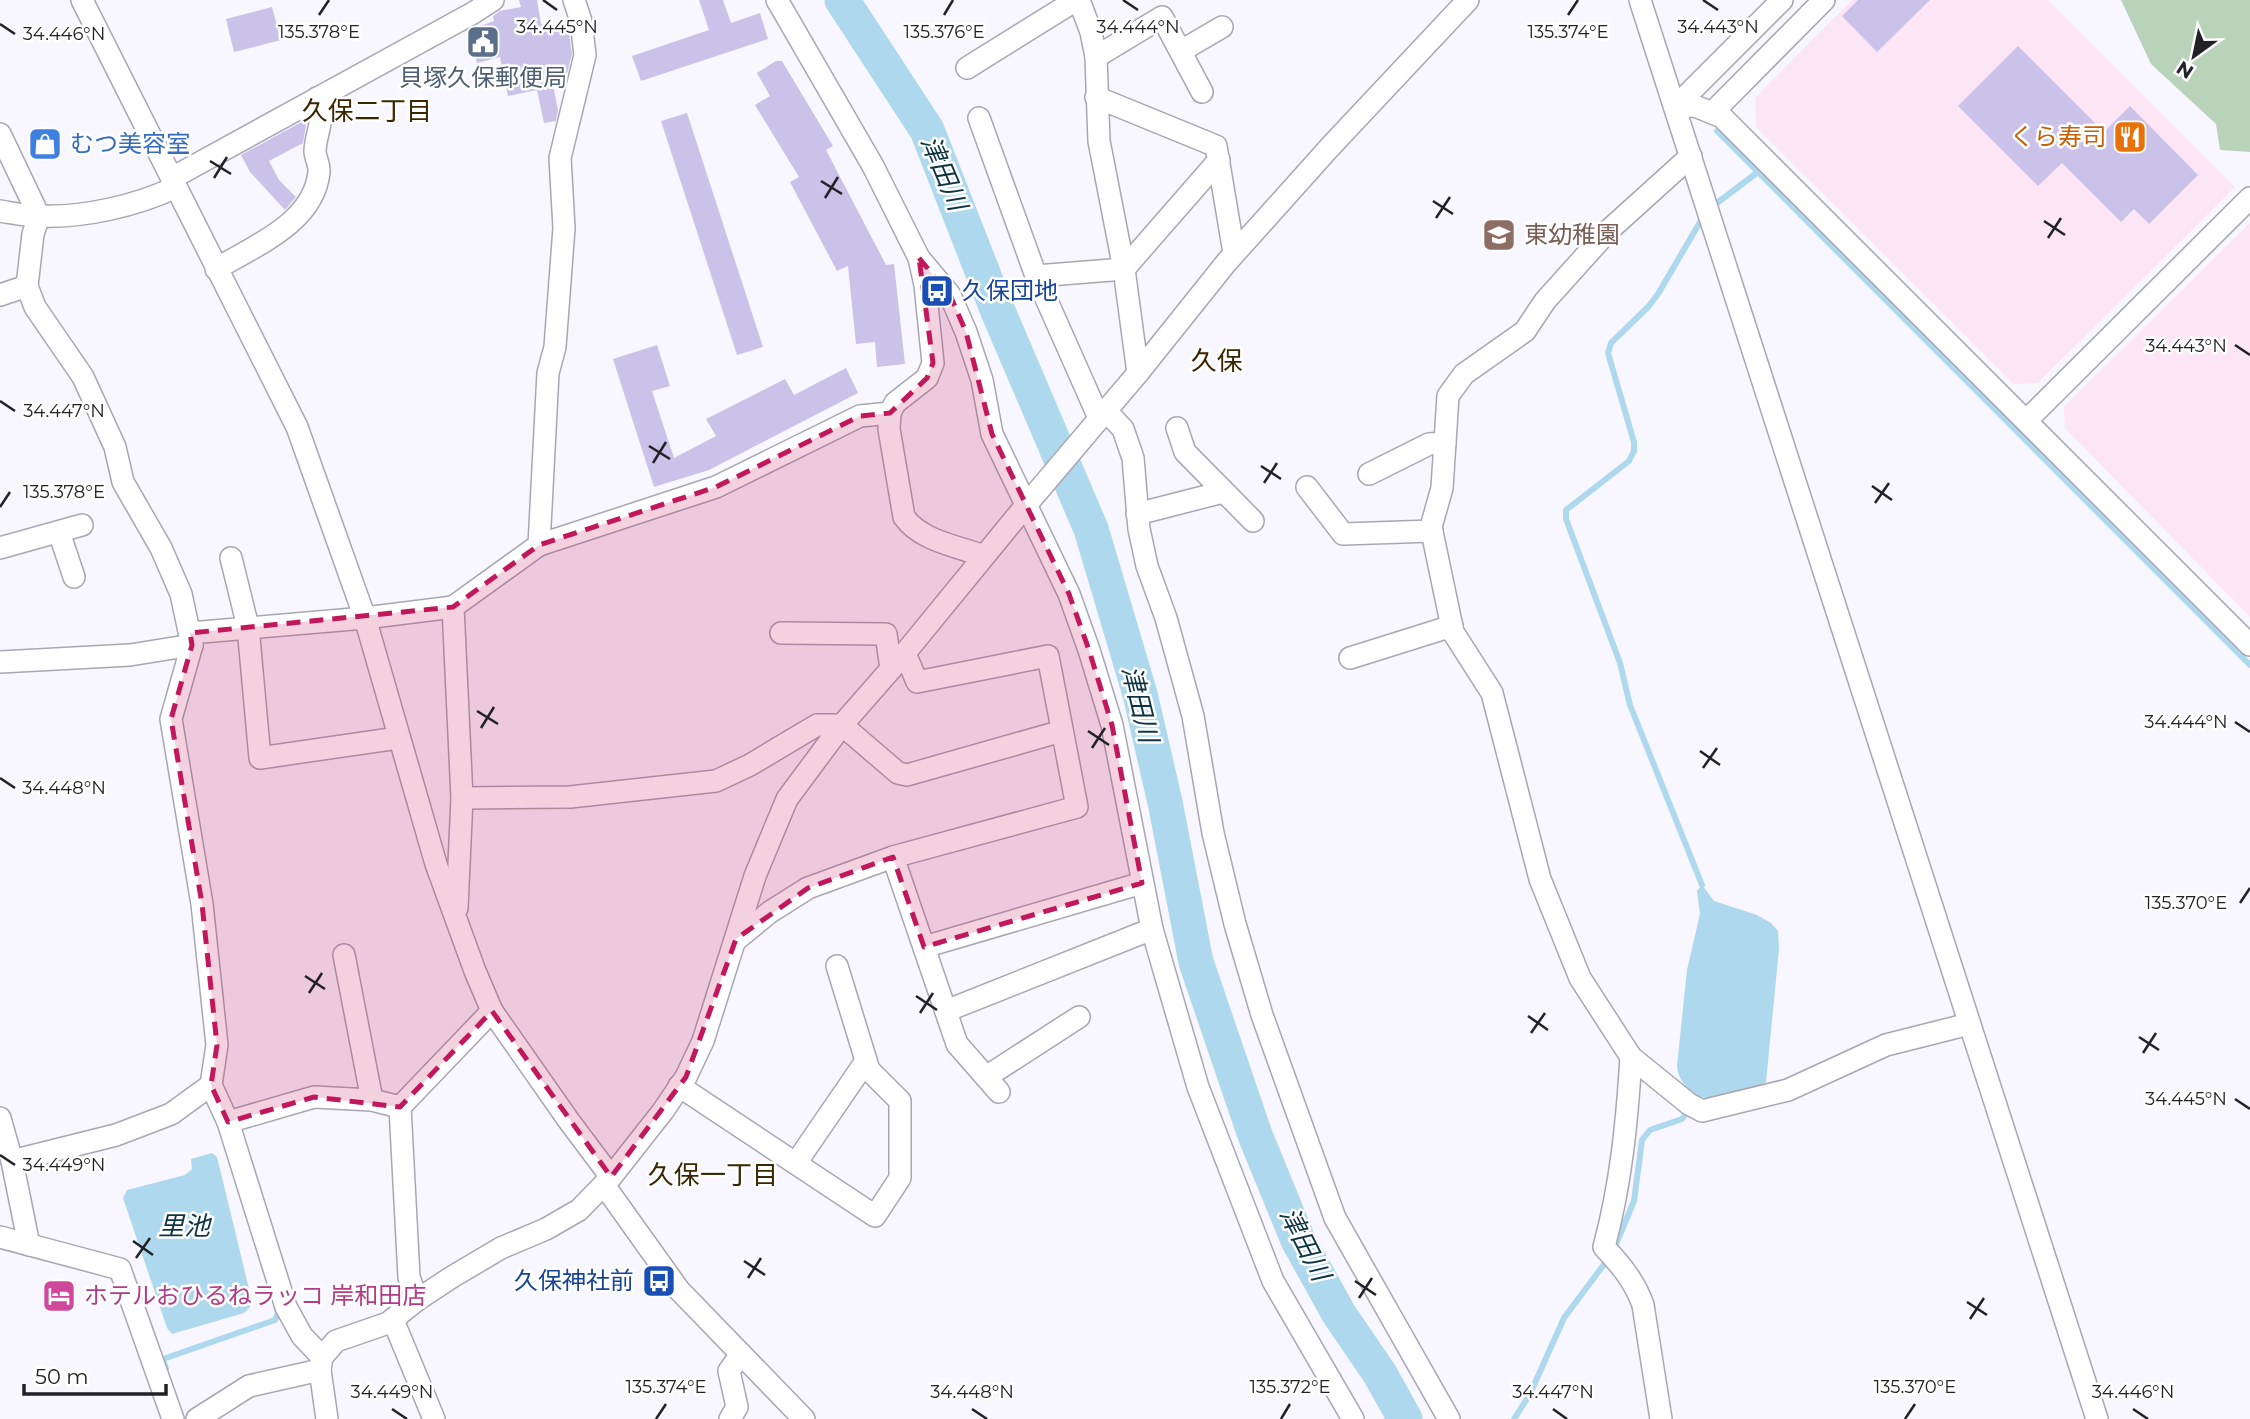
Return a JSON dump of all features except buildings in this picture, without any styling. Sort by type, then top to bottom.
[{"type":"street","points":[[82,0],[297,427],[365,618],[436,864],[492,1011],[569,1121],[679,1290],[804,1419]]},
{"type":"street","points":[[0,211],[39,216],[104,211],[158,196],[174,183],[317,99],[493,0]]},
{"type":"street","points":[[539,545],[548,373],[555,347],[564,228],[561,159],[585,55],[581,21],[574,0]]},
{"type":"street","points":[[777,0],[873,166],[919,258],[950,295],[966,332],[982,380],[992,433],[1069,594],[1093,663],[1112,725],[1152,929],[1198,1087],[1273,1281],[1353,1419]]},
{"type":"street","points":[[967,68],[1077,0],[1091,32],[1096,57],[1099,141],[1125,269],[1138,373]]},
{"type":"street","points":[[198,1419],[249,1386],[321,1364],[336,1341],[388,1324],[417,1300],[501,1248],[546,1229],[579,1210],[608,1181],[679,1086],[703,1041],[755,876],[787,799],[842,725],[1138,373],[1234,253],[1329,147],[1468,0]]},
{"type":"street","points":[[1640,0],[2097,1419]]},
{"type":"street","points":[[1675,107],[1782,0]]},
{"type":"street","points":[[1712,113],[1824,0]]},
{"type":"street","points":[[1096,57],[1157,9],[1202,92]]},
{"type":"street","points":[[1181,51],[1222,27]]},
{"type":"street","points":[[1096,97],[1216,146],[1234,253]]},
{"type":"street","points":[[216,269],[277,232],[300,214],[307,203],[320,171],[315,152],[321,127],[321,110],[317,99]]},
{"type":"street","points":[[1675,107],[1695,106],[1722,117],[2250,645]]},
{"type":"street","points":[[979,118],[1036,276],[1102,414],[1123,429],[1133,458],[1138,514],[1147,566],[1166,618],[1193,716],[1216,846],[1235,924],[1262,1015],[1335,1218],[1448,1419]]},
{"type":"street","points":[[0,134],[39,216],[33,234],[27,286],[34,307],[83,377],[115,447],[123,482],[161,548],[181,594],[191,639],[171,719],[202,904],[218,1045],[211,1085],[228,1122],[286,1307],[321,1364],[327,1419]]},
{"type":"street","points":[[1691,156],[1608,231],[1545,301],[1525,331],[1464,374],[1448,396],[1442,488],[1431,527],[1453,632],[1492,693],[1540,879],[1580,978],[1631,1057],[1696,1108],[1788,1090],[1886,1045],[1969,1024]]},
{"type":"street","points":[[1036,276],[1125,269],[1219,160]]},
{"type":"street","points":[[2026,421],[2250,198]]},
{"type":"street","points":[[919,258],[925,285],[933,363],[927,378],[895,403],[890,413],[889,429],[904,517],[912,529],[984,556]]},
{"type":"street","points":[[0,295],[27,286]]},
{"type":"street","points":[[0,662],[130,655],[248,627],[365,618],[453,607],[539,545],[716,487],[860,416],[890,413]]},
{"type":"street","points":[[1177,428],[1185,452],[1253,522]]},
{"type":"street","points":[[1369,474],[1429,444],[1445,443]]},
{"type":"street","points":[[1307,487],[1343,534],[1432,531]]},
{"type":"street","points":[[1138,514],[1223,492]]},
{"type":"street","points":[[0,548],[82,525]]},
{"type":"street","points":[[59,531],[74,577]]},
{"type":"street","points":[[231,558],[248,627],[260,758],[398,738]]},
{"type":"street","points":[[453,607],[462,798],[456,915]]},
{"type":"street","points":[[1350,658],[1452,626]]},
{"type":"street","points":[[736,939],[770,912],[808,888],[893,857],[1077,807],[1048,656],[917,682],[898,661],[886,635],[781,633]]},
{"type":"street","points":[[462,798],[570,797],[716,781],[750,765],[817,724],[842,725],[898,773],[907,775],[1062,731]]},
{"type":"street","points":[[893,857],[957,1044],[993,1084],[1079,1017]]},
{"type":"street","points":[[924,947],[1142,883]]},
{"type":"street","points":[[946,1012],[1152,929]]},
{"type":"street","points":[[344,955],[372,1100]]},
{"type":"street","points":[[679,1086],[875,1216],[900,1178],[900,1101],[869,1070],[837,966]]},
{"type":"street","points":[[417,1300],[409,1277],[400,1107],[492,1011]]},
{"type":"street","points":[[1631,1057],[1626,1137],[1616,1201],[1605,1247],[1637,1288],[1643,1305],[1661,1419]]},
{"type":"street","points":[[796,1163],[866,1061]]},
{"type":"street","points":[[12,1161],[116,1135],[171,1114],[211,1085]]},
{"type":"street","points":[[228,1122],[314,1097],[372,1100],[400,1107]]},
{"type":"street","points":[[0,1118],[12,1161],[29,1245]]},
{"type":"street","points":[[0,1237],[120,1269],[173,1419]]},
{"type":"street","points":[[393,1320],[434,1419]]},
{"type":"street","points":[[730,1419],[737,1407],[729,1371],[741,1354]]},
{"type":"highlighted area","points":[[919,258],[950,295],[966,332],[992,434],[1069,594],[1089,650],[1112,725],[1142,883],[924,947],[893,857],[808,888],[736,939],[686,1077],[611,1177],[492,1011],[400,1107],[314,1097],[228,1122],[211,1085],[217,1045],[202,904],[171,719],[192,645],[190,633],[453,607],[539,545],[716,487],[860,416],[890,413],[927,378],[933,363]]},
{"type":"shaded area","points":[[1852,0],[2048,0],[2235,187],[2038,383],[2014,384],[1756,127],[1755,98]]},
{"type":"shaded area","points":[[2250,223],[2250,617],[2065,428],[2064,407]]},
{"type":"green space","points":[[2121,0],[2250,0],[2250,152],[2220,150],[2216,124],[2151,64]]},
{"type":"water","points":[[1702,885],[1714,901],[1757,915],[1771,923],[1778,931],[1779,949],[1766,1082],[1739,1094],[1716,1099],[1705,1098],[1688,1088],[1680,1078],[1677,1066],[1687,970],[1700,914],[1697,891]]},
{"type":"water","name":"里池","points":[[212,1153],[217,1157],[251,1297],[250,1307],[244,1313],[172,1334],[167,1328],[123,1198],[127,1190],[185,1175],[192,1169],[191,1159]]},
{"type":"waterway","name":"津田川","points":[[842,0],[927,130],[997,309],[1091,529],[1140,694],[1165,802],[1196,962],[1255,1135],[1298,1240],[1339,1314],[1380,1374],[1405,1419]]},
{"type":"waterway","points":[[1717,131],[2250,665]]},
{"type":"waterway","points":[[1717,203],[1758,172]]},
{"type":"waterway","points":[[1702,885],[1630,705],[1620,663],[1566,519],[1566,510],[1629,461],[1634,451],[1634,442],[1608,353],[1611,343],[1658,294],[1703,217]]},
{"type":"waterway","points":[[1614,1249],[1634,1201],[1642,1140],[1650,1130],[1682,1119],[1700,1096]]},
{"type":"waterway","points":[[1514,1419],[1530,1394],[1564,1318],[1608,1259]]},
{"type":"waterway","points":[[166,1369],[163,1359],[275,1320],[278,1313],[276,1306]]},
{"type":"place","name":"貝塚久保郵便局","points":[[483,42]]},
{"type":"place","name":"くら寿司","points":[[2130,137]]},
{"type":"place","name":"むつ美容室","points":[[45,144]]},
{"type":"place","name":"東幼稚園","points":[[1499,235]]},
{"type":"place","name":"久保団地","points":[[937,291]]},
{"type":"place","name":"久保神社前","points":[[659,1281]]},
{"type":"place","name":"ホテルおひるねラッコ 岸和田店","points":[[59,1296]]},
{"type":"district","name":"久保二丁目","points":[[367,111]]},
{"type":"district","name":"久保","points":[[1217,361]]},
{"type":"district","name":"久保一丁目","points":[[713,1175]]}]
